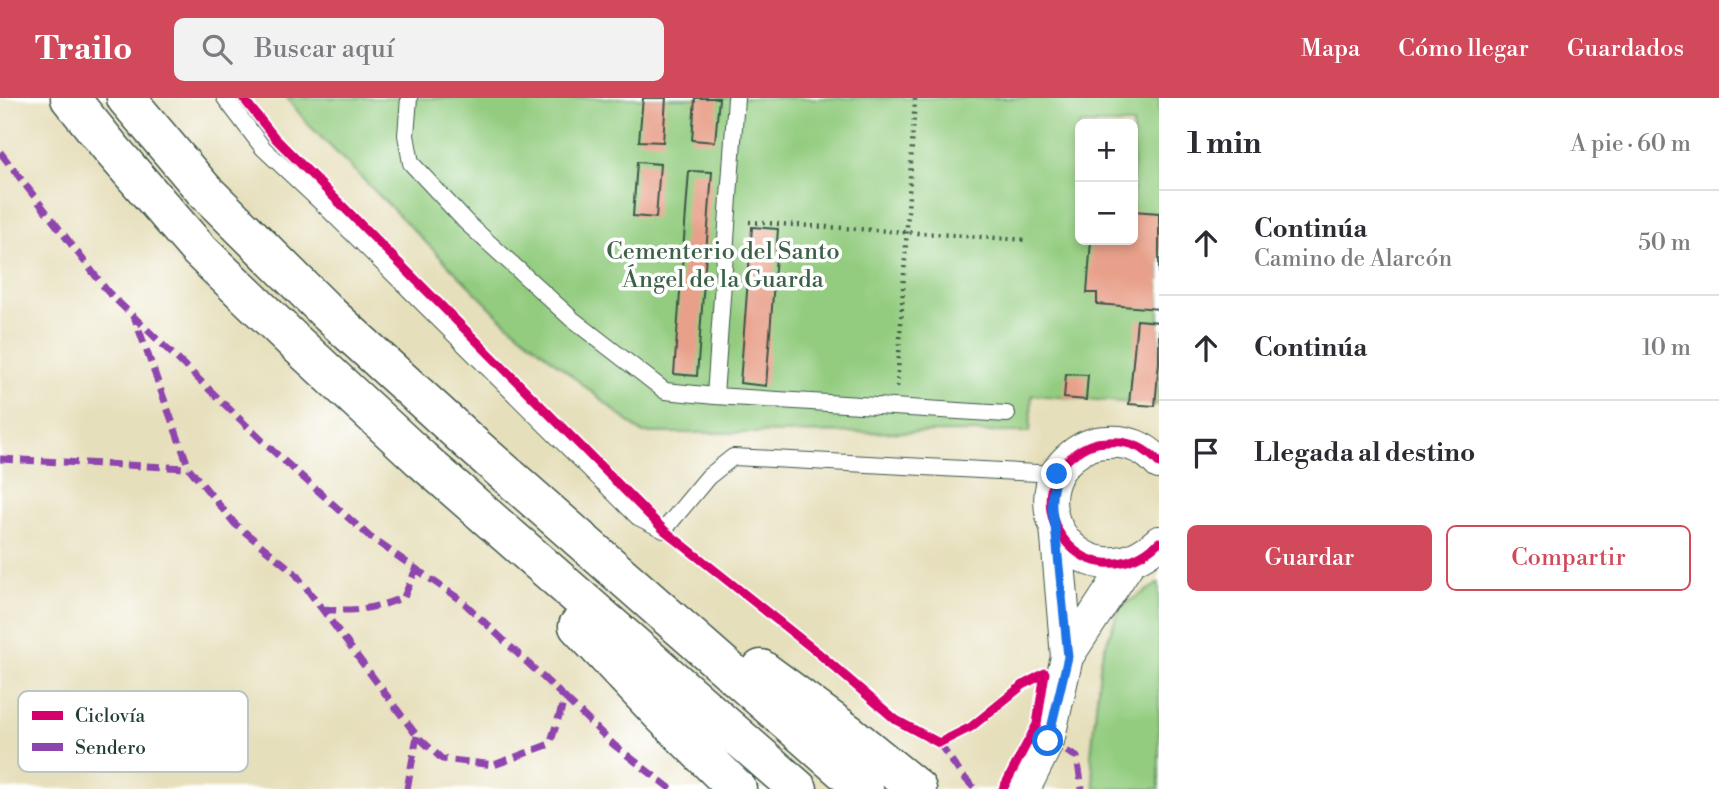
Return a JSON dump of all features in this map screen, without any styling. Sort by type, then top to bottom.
[{"type":"highway","points":[[71,98],[198,249],[421,459],[798,789]]},
{"type":"highway","points":[[126,98],[203,189],[330,315],[552,515],[864,789]]},
{"type":"highway","points":[[421,459],[662,715],[737,789]]},
{"type":"highway","points":[[552,515],[848,733],[917,789]]},
{"type":"street","points":[[1025,787],[1048,741],[1068,657],[1051,509],[1057,474],[1082,448],[1099,442],[1132,444],[1158,461]]},
{"type":"street","points":[[1055,526],[1065,542],[1078,554],[1103,563],[1130,561],[1147,553],[1159,542]]},
{"type":"street","points":[[1068,657],[1130,561]]},
{"type":"lane","points":[[225,98],[263,148],[328,209],[638,517],[664,530],[708,477],[733,457],[1057,474]]},
{"type":"lane","points":[[409,98],[406,135],[411,163],[466,222],[572,319],[665,391],[1007,414]]},
{"type":"lane","points":[[715,396],[736,98]]},
{"type":"path","points":[[896,407],[915,98]]},
{"type":"path","points":[[727,220],[1028,240]]},
{"type":"green space","name":"Cementerio del Santo Ángel de la Guarda","points":[[287,98],[1159,98],[1159,405],[1032,395],[1030,432],[642,433],[500,317],[308,124]]},
{"type":"green space","points":[[1159,583],[1159,789],[1095,789],[1091,755],[1101,658],[1120,607]]},
{"type":"building","points":[[643,98],[666,98],[663,142],[639,141]]},
{"type":"building","points":[[695,98],[719,98],[715,142],[692,140]]},
{"type":"building","points":[[637,162],[660,164],[656,218],[633,216]]},
{"type":"building","points":[[689,171],[712,172],[697,376],[674,374]]},
{"type":"building","points":[[1138,211],[1159,213],[1159,309],[1097,304],[1097,293],[1087,293],[1091,245],[1138,245]]},
{"type":"building","points":[[752,227],[778,229],[766,386],[740,383]]},
{"type":"building","points":[[1137,320],[1159,322],[1155,406],[1129,404]]},
{"type":"building","points":[[1066,374],[1088,375],[1086,400],[1064,398]]},
{"type":"marked path","points":[[0,152],[108,292],[272,450],[370,537],[462,601],[565,698],[550,744],[494,765],[442,759],[417,736],[295,573],[235,524],[189,468],[134,316]]},
{"type":"marked path","points":[[0,459],[189,468]]},
{"type":"marked path","points":[[322,609],[364,609],[404,597],[416,569]]},
{"type":"marked path","points":[[565,698],[614,745],[671,789]]},
{"type":"marked path","points":[[407,789],[417,736]]},
{"type":"marked path","points":[[1048,741],[1077,757],[1082,789]]},
{"type":"marked path","points":[[939,743],[975,789]]},
{"type":"cycle path","points":[[243,98],[276,139],[664,530],[817,652],[896,720],[939,743],[971,727],[1023,685],[1045,673],[1037,724],[1003,789]]},
{"type":"cycle path","points":[[1159,463],[1142,449],[1129,444],[1093,444],[1073,455],[1056,476],[1050,499],[1054,521],[1066,542],[1084,556],[1106,563],[1132,559],[1159,542]]},
{"type":"route","points":[[1048,741],[1068,657],[1051,509],[1057,474]]}]
